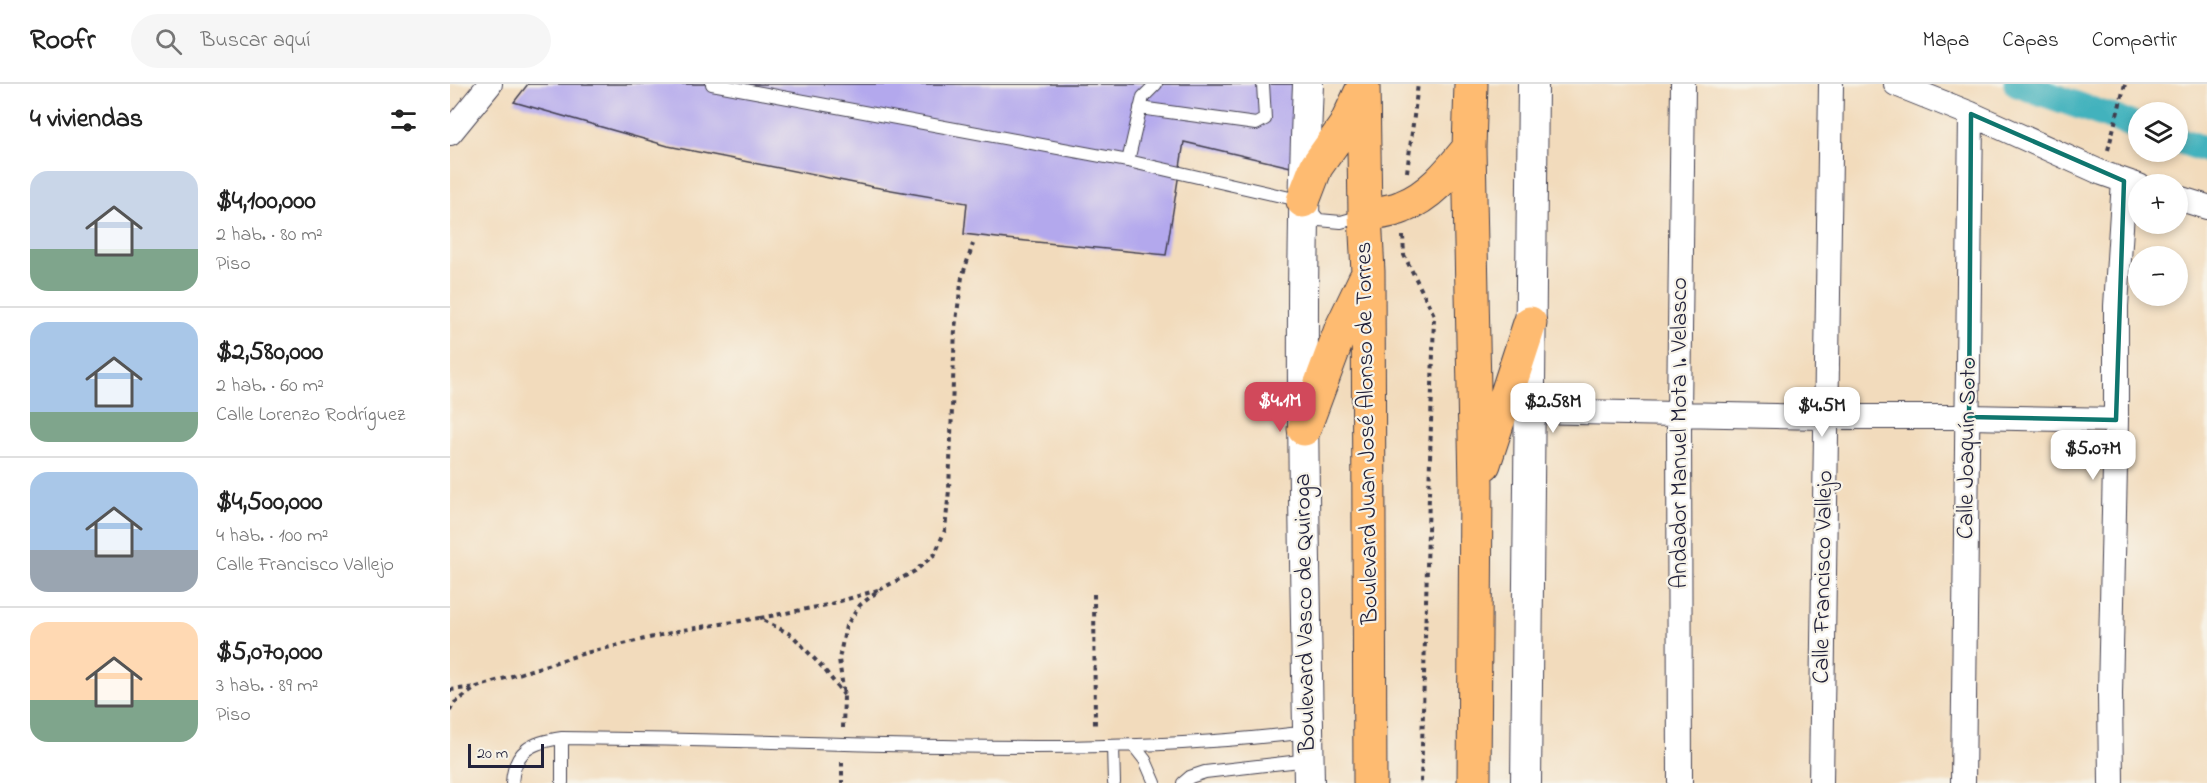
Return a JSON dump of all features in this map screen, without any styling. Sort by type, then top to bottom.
[{"type":"main road","points":[[1447,84],[1461,158]]},
{"type":"main road","points":[[1471,84],[1461,158],[1456,250],[1473,330],[1476,485],[1474,783]]},
{"type":"main road","points":[[1303,201],[1316,167],[1345,126],[1365,85]]},
{"type":"main road","name":"Boulevard Juan José Alonso de Torres","points":[[1365,85],[1370,783]]},
{"type":"main road","points":[[1365,215],[1402,207],[1421,198],[1438,184],[1461,158]]},
{"type":"main road","points":[[1304,429],[1341,328],[1368,272]]},
{"type":"main road","points":[[1476,485],[1530,324]]},
{"type":"street","points":[[450,133],[490,84]]},
{"type":"street","name":"Boulevard Vasco de Quiroga","points":[[1308,84],[1303,201],[1309,758]]},
{"type":"street","points":[[1527,783],[1533,84]]},
{"type":"street","name":"Andador Manuel Mota I. Velasco","points":[[1680,783],[1679,414],[1683,84]]},
{"type":"street","name":"Calle Francisco Vallejo","points":[[1821,783],[1831,84]]},
{"type":"street","points":[[1896,84],[1971,114],[2102,173],[2128,182]]},
{"type":"street","name":"Calle Joaquín Soto","points":[[1962,783],[1969,417],[1971,114]]},
{"type":"street","points":[[2188,201],[2207,207]]},
{"type":"street","points":[[2111,783],[2110,694],[2116,306],[2128,208]]},
{"type":"street","points":[[1529,411],[2116,420]]},
{"type":"lane","points":[[712,84],[1128,161],[1303,201],[1319,220],[1341,222],[1365,215]]},
{"type":"lane","points":[[1128,161],[1143,97],[1156,84]]},
{"type":"lane","points":[[1140,108],[1256,124],[1265,119],[1263,84]]},
{"type":"lane","points":[[512,783],[513,769],[518,757],[528,748],[542,741],[562,738],[1018,748],[1134,746],[1247,740],[1309,758]]},
{"type":"lane","points":[[562,738],[562,783]]},
{"type":"lane","points":[[1113,746],[1113,783]]},
{"type":"lane","points":[[1134,746],[1145,760],[1155,783]]},
{"type":"lane","points":[[1183,783],[1190,777],[1205,772],[1309,758]]},
{"type":"path","points":[[1418,84],[1402,207],[1404,255],[1434,315],[1421,783]]},
{"type":"path","points":[[2108,150],[2125,84]]},
{"type":"path","points":[[759,618],[792,635],[824,669],[844,696],[839,659],[846,626],[860,605],[881,589],[915,571],[935,554],[945,530],[955,328],[962,277],[973,244]]},
{"type":"path","points":[[450,690],[477,687],[596,651],[683,630],[827,605],[881,589]]},
{"type":"path","points":[[1094,594],[1095,746]]},
{"type":"path","points":[[450,711],[453,704],[477,687]]},
{"type":"highlighted area","points":[[1971,114],[2124,181],[2116,420],[1969,417]]},
{"type":"building","points":[[528,84],[1297,84],[1295,168],[1184,142],[1166,255],[1006,239],[964,234],[967,203],[668,146],[514,102]]},
{"type":"waterway","points":[[2017,84],[2128,123]]},
{"type":"waterway","points":[[2188,143],[2207,150]]}]
